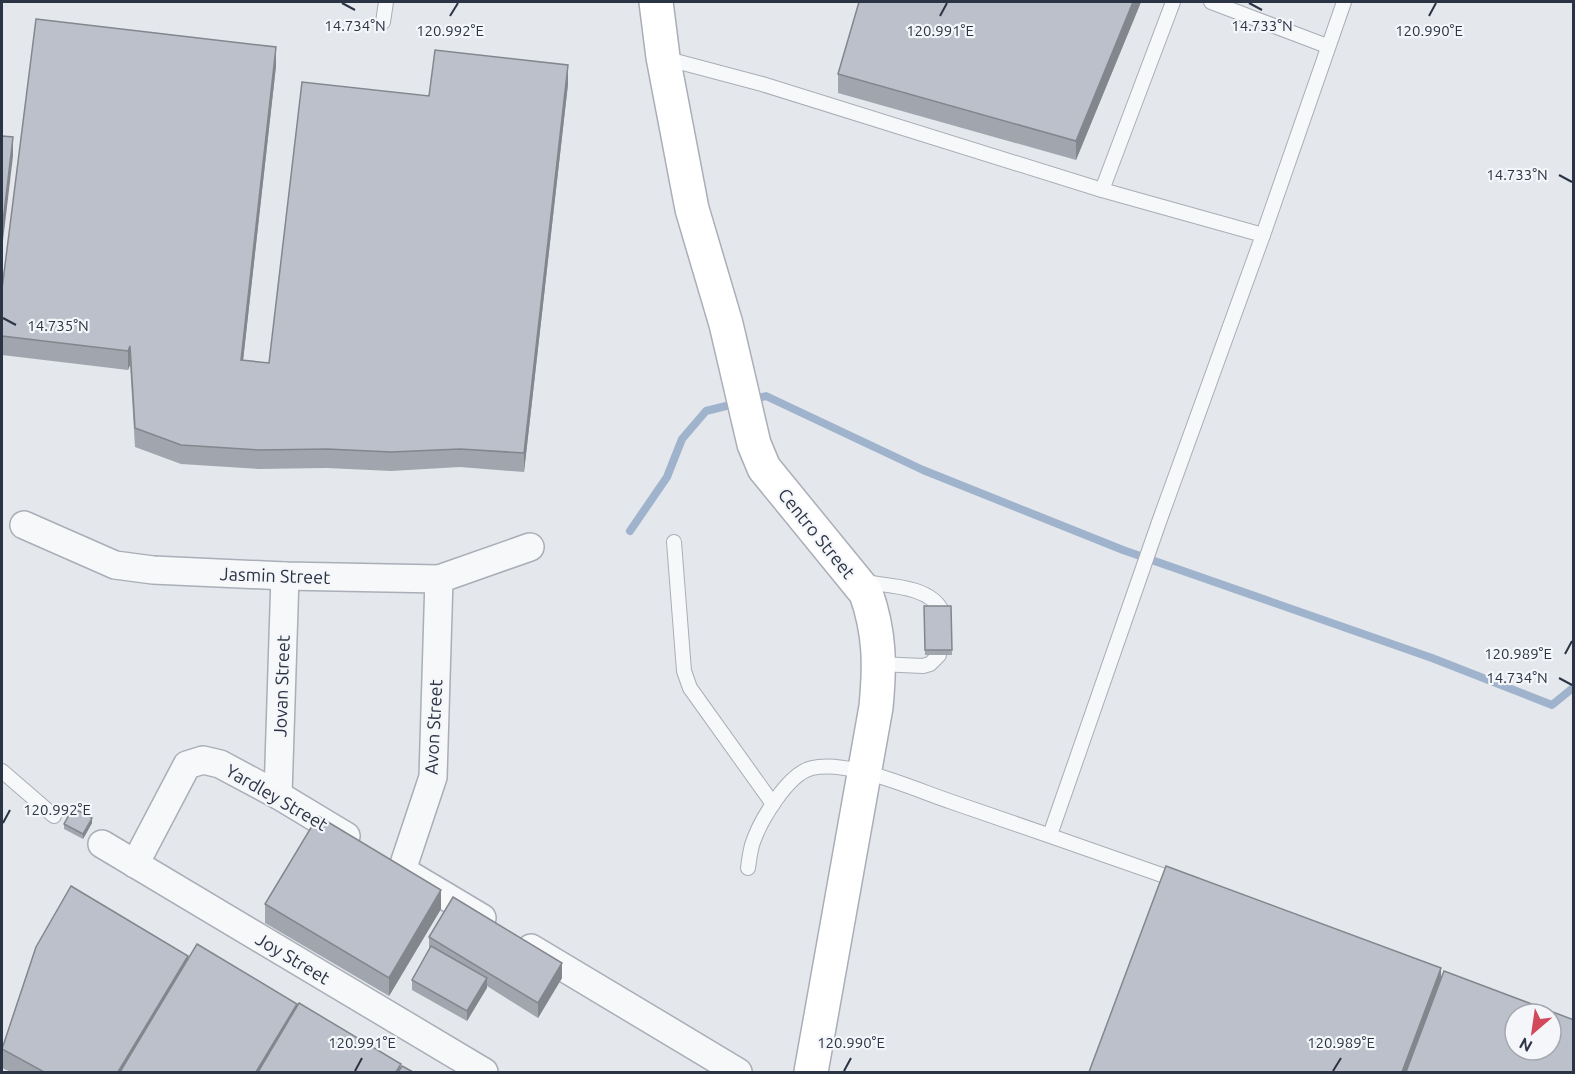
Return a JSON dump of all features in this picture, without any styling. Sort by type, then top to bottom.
[{"type":"main road","name":"Centro Street","points":[[656,2],[663,57],[692,209],[726,324],[754,444],[764,468],[866,593],[878,639],[876,707],[812,1072]]},
{"type":"street","name":"Jasmin Street","points":[[24,525],[115,565],[153,570],[285,576],[439,579],[530,547]]},
{"type":"street","name":"Jovan Street","points":[[278,795],[285,576]]},
{"type":"street","name":"Avon Street","points":[[383,858],[433,777],[439,579]]},
{"type":"street","name":"Yardley Street","points":[[135,864],[187,765],[203,759],[220,764],[278,795],[738,1072]]},
{"type":"street","name":"Joy Street","points":[[102,844],[484,1072]]},
{"type":"lane","points":[[383,22],[386,2]]},
{"type":"lane","points":[[1102,190],[1173,2]]},
{"type":"lane","points":[[1211,2],[1327,46]]},
{"type":"lane","points":[[1050,835],[1344,2]]},
{"type":"lane","points":[[663,57],[762,84],[1102,190],[1263,235]]},
{"type":"lane","points":[[674,542],[682,660],[690,688],[773,804]]},
{"type":"lane","points":[[855,580],[922,593],[933,597],[942,611]]},
{"type":"lane","points":[[879,664],[923,666],[935,661],[939,655]]},
{"type":"lane","points":[[748,868],[753,844],[773,804],[792,780],[810,768],[840,767],[865,773],[1050,835],[1195,887]]},
{"type":"lane","points":[[2,771],[54,816]]},
{"type":"building","points":[[859,2],[1133,2],[1076,141],[838,74]]},
{"type":"building","points":[[36,19],[276,47],[241,360],[269,363],[302,82],[429,96],[435,50],[568,65],[524,453],[460,449],[391,452],[327,449],[259,450],[181,445],[135,428],[130,346],[128,351],[2,336],[2,289]]},
{"type":"building","points":[[2,136],[13,137],[2,230]]},
{"type":"building","points":[[924,606],[951,606],[952,650],[925,650]]},
{"type":"building","points":[[73,808],[92,818],[83,834],[64,824]]},
{"type":"building","points":[[318,816],[441,890],[389,978],[265,904]]},
{"type":"building","points":[[1166,866],[1441,968],[1402,1072],[1089,1072]]},
{"type":"building","points":[[71,886],[188,956],[118,1072],[44,1072],[2,1049],[36,947]]},
{"type":"building","points":[[453,897],[562,963],[538,1003],[429,937]]},
{"type":"building","points":[[197,944],[297,1004],[256,1072],[120,1072]]},
{"type":"building","points":[[431,946],[487,978],[467,1011],[412,980]]},
{"type":"building","points":[[1444,971],[1526,1002],[1503,1002],[1503,1062],[1563,1062],[1563,1016],[1574,1020],[1574,1072],[1406,1072]]},
{"type":"building","points":[[299,1003],[401,1064],[396,1072],[258,1072]]},
{"type":"building","points":[[402,1066],[413,1072],[398,1072]]},
{"type":"waterway","points":[[751,400],[766,396],[923,470],[1123,550],[1432,658],[1552,705],[1574,687]]},
{"type":"waterway","points":[[630,531],[667,477],[682,439],[706,411],[738,403]]}]
